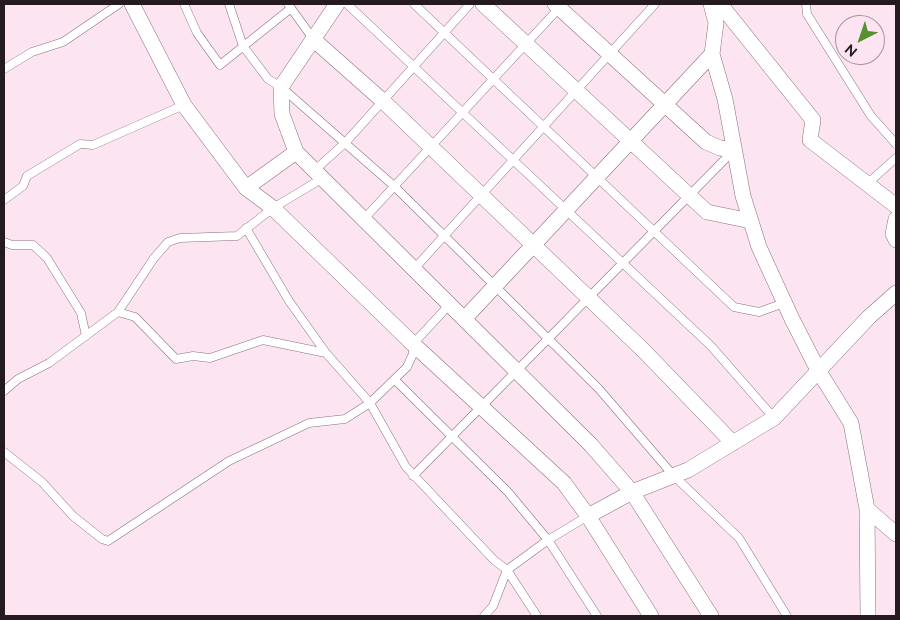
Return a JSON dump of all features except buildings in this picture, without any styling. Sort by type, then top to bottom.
[{"type":"street","points":[[132,4],[184,106],[246,188],[273,208],[413,344],[564,483],[588,516],[651,616]]},
{"type":"street","points":[[337,4],[281,87],[282,114],[296,152],[591,445],[632,492],[711,616]]},
{"type":"street","points":[[483,4],[707,212],[750,221]]},
{"type":"street","points":[[711,4],[716,23],[712,54],[725,99],[742,196],[750,221],[759,247],[784,303],[818,370],[851,422],[867,509],[868,616]]},
{"type":"street","points":[[720,4],[812,120],[810,140],[896,206]]},
{"type":"street","points":[[559,5],[706,142],[720,148],[734,150]]},
{"type":"street","points":[[314,40],[383,101],[481,194],[643,350],[733,443]]},
{"type":"street","points":[[465,318],[712,54]]},
{"type":"street","points":[[246,188],[296,152]]},
{"type":"street","points":[[896,219],[893,234],[896,240]]},
{"type":"street","points":[[588,516],[632,492],[696,466],[774,418],[869,317],[896,293]]},
{"type":"street","points":[[867,509],[896,534]]},
{"type":"lane","points":[[4,69],[32,52],[63,42],[119,4]]},
{"type":"lane","points":[[184,4],[198,33],[220,65],[289,7],[314,40]]},
{"type":"lane","points":[[229,4],[243,46],[268,79],[281,87],[394,186],[599,389],[673,475],[739,538],[787,616]]},
{"type":"lane","points":[[347,4],[710,346],[774,418]]},
{"type":"lane","points":[[414,4],[734,307],[760,312],[784,303]]},
{"type":"lane","points":[[4,391],[18,379],[49,363],[118,312],[154,258],[168,242],[180,238],[237,236],[319,174],[470,4]]},
{"type":"lane","points":[[414,268],[655,4]]},
{"type":"lane","points":[[806,4],[807,14],[871,116],[896,144]]},
{"type":"lane","points":[[364,218],[494,79],[559,5]]},
{"type":"lane","points":[[4,200],[23,186],[28,176],[80,144],[93,145],[184,106]]},
{"type":"lane","points":[[413,476],[734,150]]},
{"type":"lane","points":[[868,184],[896,158]]},
{"type":"lane","points":[[246,228],[289,301],[326,353],[370,403],[406,467],[494,560],[507,570],[537,616]]},
{"type":"lane","points":[[4,242],[12,245],[33,245],[47,258],[81,313],[86,336]]},
{"type":"lane","points":[[4,452],[42,482],[73,516],[102,539],[108,541],[229,461],[309,423],[345,419],[370,403],[396,381],[410,363],[413,344],[450,304]]},
{"type":"lane","points":[[118,312],[135,318],[176,359],[193,356],[210,358],[263,340],[326,353]]},
{"type":"lane","points":[[396,381],[508,492],[548,540],[596,616]]},
{"type":"lane","points":[[484,616],[494,606],[507,570],[548,540],[588,516]]}]
